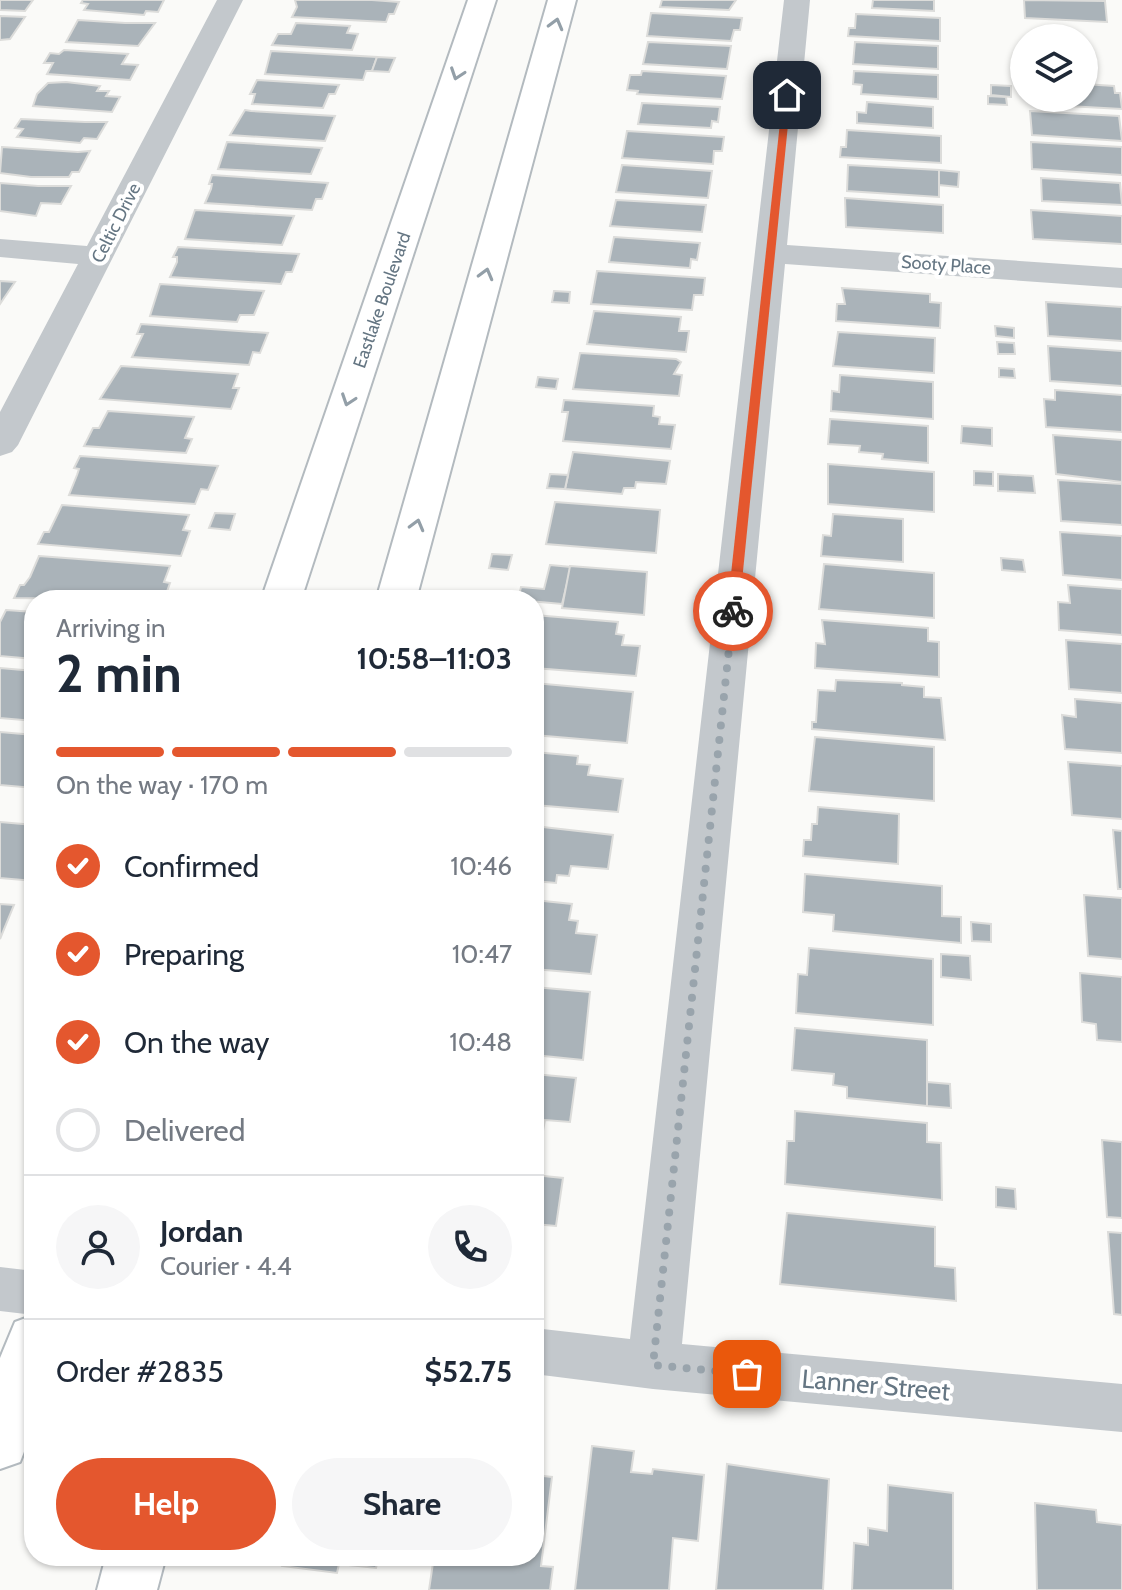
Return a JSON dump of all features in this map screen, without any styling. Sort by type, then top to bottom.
[{"type":"main road","name":"Eastlake Boulevard","points":[[284,590],[482,0]]},
{"type":"main road","points":[[399,590],[562,0]]},
{"type":"main road","points":[[0,1443],[24,1370]]},
{"type":"main road","points":[[127,1590],[133,1566]]},
{"type":"street","name":"Celtic Drive","points":[[0,445],[230,0]]},
{"type":"street","points":[[653,1365],[797,0]]},
{"type":"street","points":[[0,248],[100,256]]},
{"type":"street","name":"Sooty Place","points":[[770,253],[1122,278]]},
{"type":"street","points":[[0,1289],[24,1292]]},
{"type":"street","name":"Lanner Street","points":[[544,1352],[1122,1408]]},
{"type":"building","points":[[0,0],[33,0],[25,11],[0,10]]},
{"type":"building","points":[[83,0],[164,0],[158,12],[146,11],[144,15],[84,10],[88,4],[81,3]]},
{"type":"building","points":[[295,0],[399,2],[386,22],[292,17],[297,7]]},
{"type":"building","points":[[662,0],[736,0],[729,10],[660,7]]},
{"type":"building","points":[[873,0],[934,0],[934,11],[872,8]]},
{"type":"building","points":[[1024,0],[1105,1],[1107,22],[1025,18]]},
{"type":"building","points":[[651,13],[742,18],[740,30],[734,30],[731,41],[647,36]]},
{"type":"building","points":[[856,14],[940,18],[940,41],[848,36],[849,28],[855,28]]},
{"type":"building","points":[[0,16],[25,17],[10,39],[0,40]]},
{"type":"building","points":[[78,20],[155,23],[138,46],[66,42]]},
{"type":"building","points":[[296,23],[350,26],[347,33],[358,34],[352,50],[272,45],[278,34],[291,34]]},
{"type":"building","points":[[648,42],[731,46],[727,69],[643,64]]},
{"type":"building","points":[[855,42],[938,46],[938,69],[853,64]]},
{"type":"building","points":[[64,50],[128,54],[122,64],[138,65],[130,80],[47,74],[53,63],[44,63],[50,53],[59,54]]},
{"type":"building","points":[[271,51],[377,57],[372,71],[366,71],[363,80],[265,74]]},
{"type":"building","points":[[377,57],[395,58],[389,72],[372,71]]},
{"type":"building","points":[[642,71],[726,76],[722,99],[637,94],[638,91],[627,90],[630,75],[641,75]]},
{"type":"building","points":[[854,71],[938,75],[938,99],[861,94],[862,85],[853,84]]},
{"type":"building","points":[[257,80],[339,85],[335,94],[329,94],[323,108],[252,104],[255,94],[250,94]]},
{"type":"building","points":[[48,83],[100,86],[97,91],[109,91],[106,96],[120,97],[112,112],[33,106],[37,94]]},
{"type":"building","points":[[991,85],[1010,86],[1010,97],[991,95]]},
{"type":"building","points":[[1098,85],[1114,86],[1115,93],[1120,93],[1122,109],[1098,108]]},
{"type":"building","points":[[988,96],[1006,97],[1007,105],[988,104]]},
{"type":"building","points":[[867,102],[933,107],[933,128],[857,123],[857,112],[866,113]]},
{"type":"building","points":[[642,103],[720,107],[718,122],[712,121],[711,128],[638,124]]},
{"type":"building","points":[[245,110],[335,116],[325,141],[230,135]]},
{"type":"building","points":[[1030,112],[1119,116],[1122,141],[1032,135]]},
{"type":"building","points":[[21,119],[107,122],[97,139],[84,138],[80,143],[17,137],[23,129],[15,128]]},
{"type":"building","points":[[847,130],[941,136],[941,163],[840,157],[841,147],[846,147]]},
{"type":"building","points":[[627,131],[724,137],[722,151],[714,151],[713,164],[622,158]]},
{"type":"building","points":[[227,142],[322,148],[311,174],[218,169]]},
{"type":"building","points":[[1031,142],[1122,147],[1122,175],[1032,169]]},
{"type":"building","points":[[2,147],[90,151],[79,172],[72,172],[69,177],[31,177],[0,173]]},
{"type":"building","points":[[622,165],[712,171],[708,198],[616,192]]},
{"type":"building","points":[[848,165],[939,170],[939,197],[847,191]]},
{"type":"building","points":[[939,170],[959,172],[958,187],[939,185]]},
{"type":"building","points":[[212,175],[328,183],[322,199],[316,199],[312,210],[205,203],[211,189]]},
{"type":"building","points":[[1041,178],[1120,183],[1122,205],[1042,201]]},
{"type":"building","points":[[0,183],[71,186],[61,204],[41,203],[36,216],[0,211]]},
{"type":"building","points":[[845,198],[943,205],[943,233],[846,227]]},
{"type":"building","points":[[616,200],[706,205],[702,232],[610,226]]},
{"type":"building","points":[[195,210],[294,216],[282,245],[185,239]]},
{"type":"building","points":[[1031,210],[1122,216],[1122,244],[1033,239]]},
{"type":"building","points":[[614,237],[700,243],[697,260],[691,259],[690,268],[609,262]]},
{"type":"building","points":[[178,247],[299,254],[292,272],[286,272],[281,284],[170,277],[177,262],[177,257],[173,257]]},
{"type":"building","points":[[597,271],[705,278],[703,295],[694,295],[692,310],[591,304]]},
{"type":"building","points":[[0,281],[15,282],[0,304]]},
{"type":"building","points":[[160,284],[264,291],[254,315],[240,315],[237,322],[150,316]]},
{"type":"building","points":[[842,288],[930,294],[930,302],[941,303],[940,328],[836,321],[837,304],[845,304]]},
{"type":"building","points":[[554,291],[570,292],[569,303],[552,302]]},
{"type":"building","points":[[1046,302],[1122,307],[1122,341],[1048,336]]},
{"type":"building","points":[[594,311],[681,317],[679,331],[689,331],[686,352],[587,344]]},
{"type":"building","points":[[141,324],[268,333],[260,353],[253,352],[249,365],[132,357],[143,334],[137,334]]},
{"type":"building","points":[[995,326],[1014,328],[1014,338],[996,336]]},
{"type":"building","points":[[838,332],[935,338],[934,373],[833,366]]},
{"type":"building","points":[[997,342],[1014,343],[1015,354],[998,354]]},
{"type":"building","points":[[1048,346],[1122,351],[1122,386],[1050,381]]},
{"type":"building","points":[[580,353],[676,359],[681,362],[674,374],[682,375],[679,396],[573,389]]},
{"type":"building","points":[[121,366],[238,374],[233,388],[239,388],[231,409],[100,399]]},
{"type":"building","points":[[999,368],[1014,369],[1015,378],[999,377]]},
{"type":"building","points":[[840,375],[933,382],[933,419],[831,411],[832,391],[839,392]]},
{"type":"building","points":[[538,377],[558,379],[556,389],[536,387]]},
{"type":"building","points":[[1055,390],[1122,395],[1122,432],[1046,427],[1044,399],[1055,400]]},
{"type":"building","points":[[564,400],[654,406],[653,416],[660,417],[659,424],[675,425],[671,449],[563,441],[568,412],[562,412]]},
{"type":"building","points":[[108,411],[194,417],[185,438],[192,439],[186,453],[84,446],[93,428],[99,428]]},
{"type":"building","points":[[830,419],[928,426],[928,463],[882,459],[883,454],[859,452],[860,446],[828,444]]},
{"type":"building","points":[[962,426],[992,428],[992,446],[961,443]]},
{"type":"building","points":[[1053,435],[1122,440],[1122,482],[1056,474]]},
{"type":"building","points":[[573,452],[670,461],[666,484],[636,482],[635,488],[624,488],[622,494],[565,489]]},
{"type":"building","points":[[80,456],[218,466],[208,490],[201,489],[195,504],[69,495],[79,469],[74,468]]},
{"type":"building","points":[[828,464],[934,472],[934,512],[828,504]]},
{"type":"building","points":[[974,471],[993,472],[993,486],[974,485]]},
{"type":"building","points":[[550,474],[568,475],[565,489],[547,488]]},
{"type":"building","points":[[998,474],[1033,476],[1035,493],[998,491]]},
{"type":"building","points":[[1058,480],[1122,484],[1122,525],[1061,521]]},
{"type":"building","points":[[555,502],[660,510],[656,553],[546,544]]},
{"type":"building","points":[[62,505],[189,515],[183,530],[190,531],[181,556],[38,544],[44,532],[49,532]]},
{"type":"building","points":[[215,513],[235,514],[230,530],[209,528]]},
{"type":"building","points":[[833,514],[903,519],[903,562],[821,556],[823,535],[831,536]]},
{"type":"building","points":[[1060,532],[1122,536],[1122,580],[1063,575]]},
{"type":"building","points":[[492,554],[512,555],[508,570],[489,568]]},
{"type":"building","points":[[39,556],[170,566],[164,582],[170,583],[168,590],[24,590],[24,598],[14,598],[20,585],[24,585]]},
{"type":"building","points":[[1001,558],[1023,560],[1025,572],[1002,570]]},
{"type":"building","points":[[824,564],[934,573],[934,618],[819,609]]},
{"type":"building","points":[[550,565],[571,567],[562,604],[544,602],[544,590],[520,590],[521,587],[544,589]]},
{"type":"building","points":[[570,566],[647,572],[644,615],[562,608]]},
{"type":"building","points":[[1068,585],[1122,589],[1122,635],[1059,630],[1058,602],[1070,603]]},
{"type":"building","points":[[6,610],[24,611],[24,658],[0,656],[0,622]]},
{"type":"building","points":[[544,616],[618,622],[616,634],[624,635],[622,645],[640,646],[636,676],[544,669]]},
{"type":"building","points":[[822,620],[928,628],[928,641],[939,642],[939,677],[815,668],[816,643],[825,644]]},
{"type":"building","points":[[1066,640],[1122,644],[1122,693],[1069,689]]},
{"type":"building","points":[[0,668],[24,670],[24,720],[0,718]]},
{"type":"building","points":[[836,680],[924,687],[924,697],[941,698],[945,740],[812,729],[812,722],[816,722],[818,690],[835,691]]},
{"type":"building","points":[[544,684],[633,692],[627,743],[544,736]]},
{"type":"building","points":[[1075,699],[1122,703],[1122,753],[1065,749],[1062,715],[1076,717]]},
{"type":"building","points":[[0,732],[24,734],[24,787],[0,785]]},
{"type":"building","points":[[815,737],[934,747],[934,801],[809,791]]},
{"type":"building","points":[[544,753],[578,756],[577,764],[590,765],[588,775],[623,779],[618,812],[544,806]]},
{"type":"building","points":[[1068,762],[1122,766],[1122,819],[1072,815]]},
{"type":"building","points":[[818,807],[899,814],[898,864],[803,856],[804,840],[811,840],[812,824],[817,824]]},
{"type":"building","points":[[0,822],[24,824],[24,880],[0,878]]},
{"type":"building","points":[[544,827],[613,835],[608,869],[571,866],[569,876],[557,875],[556,883],[544,882]]},
{"type":"building","points":[[1113,830],[1122,831],[1122,889],[1118,889]]},
{"type":"building","points":[[805,874],[942,886],[942,916],[961,917],[961,943],[833,931],[834,915],[803,912]]},
{"type":"building","points":[[1084,895],[1122,898],[1122,959],[1088,956]]},
{"type":"building","points":[[544,901],[572,904],[569,920],[578,921],[576,933],[597,935],[591,974],[544,970]]},
{"type":"building","points":[[0,904],[14,905],[0,939]]},
{"type":"building","points":[[971,922],[991,924],[991,942],[972,941]]},
{"type":"building","points":[[809,948],[933,959],[933,1025],[796,1013],[798,974],[807,975]]},
{"type":"building","points":[[941,954],[970,956],[971,980],[941,977]]},
{"type":"building","points":[[1080,973],[1122,977],[1122,1042],[1097,1040],[1096,1024],[1082,1022]]},
{"type":"building","points":[[544,988],[590,992],[583,1060],[544,1056]]},
{"type":"building","points":[[795,1028],[927,1040],[927,1106],[847,1098],[847,1087],[833,1085],[834,1074],[792,1070]]},
{"type":"building","points":[[544,1075],[576,1078],[570,1122],[545,1120],[544,1126]]},
{"type":"building","points":[[927,1082],[950,1084],[951,1108],[927,1106]]},
{"type":"building","points":[[795,1111],[927,1123],[927,1142],[941,1143],[942,1200],[785,1184],[787,1141],[794,1141]]},
{"type":"building","points":[[1102,1140],[1122,1142],[1122,1218],[1107,1217]]},
{"type":"building","points":[[544,1176],[563,1178],[556,1226],[544,1225]]},
{"type":"building","points":[[996,1187],[1015,1189],[1016,1209],[996,1207]]},
{"type":"building","points":[[787,1213],[935,1227],[935,1266],[955,1268],[956,1301],[780,1284]]},
{"type":"building","points":[[1108,1232],[1122,1233],[1122,1315],[1114,1314]]},
{"type":"building","points":[[592,1446],[634,1451],[631,1472],[652,1474],[653,1469],[704,1475],[698,1541],[673,1538],[669,1590],[575,1590]]},
{"type":"building","points":[[727,1464],[829,1479],[823,1590],[716,1590]]},
{"type":"building","points":[[544,1476],[552,1477],[544,1542]]},
{"type":"building","points":[[888,1485],[953,1493],[953,1590],[852,1590],[854,1543],[868,1545],[868,1528],[887,1531]]},
{"type":"building","points":[[1035,1503],[1096,1510],[1097,1522],[1122,1525],[1122,1590],[1037,1590]]},
{"type":"building","points":[[282,1566],[339,1566],[337,1573]]},
{"type":"building","points":[[433,1566],[553,1567],[550,1590],[429,1590]]},
{"type":"way so far","points":[[733,611],[653,1365],[747,1374]]},
{"type":"route","points":[[733,611],[787,95]]}]
